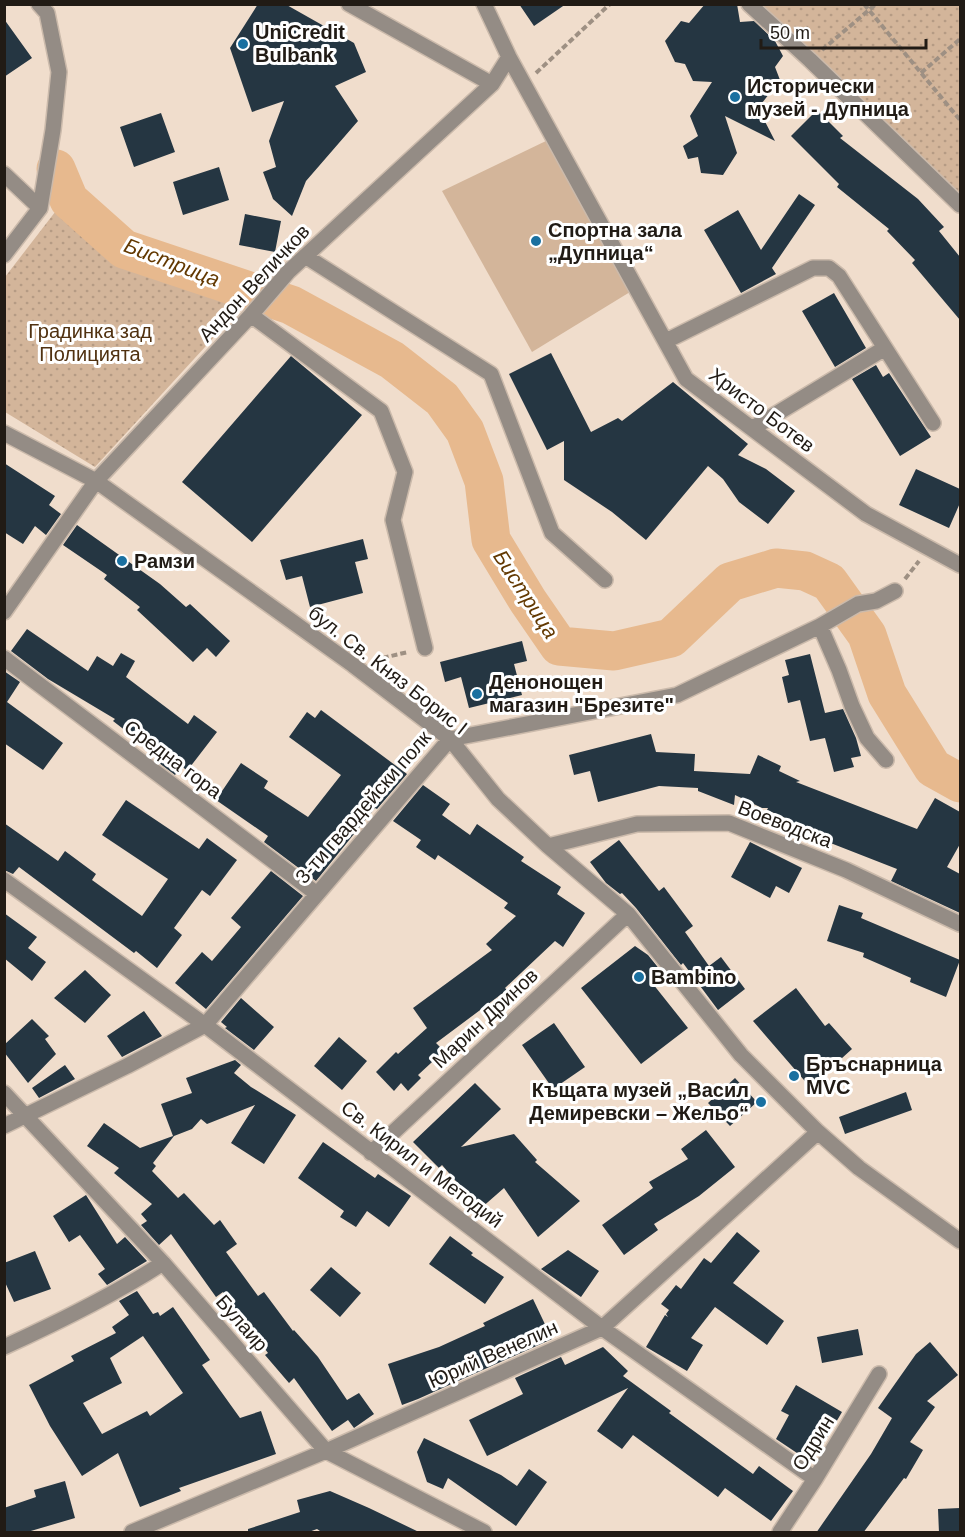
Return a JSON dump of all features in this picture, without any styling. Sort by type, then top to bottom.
[{"type":"street","points":[[4,255],[40,208],[53,129],[59,72],[47,13],[39,4]]},
{"type":"street","points":[[349,4],[492,84]]},
{"type":"street","name":"Христо Ботев","points":[[484,4],[509,57],[640,300],[686,379],[866,514],[960,565]]},
{"type":"street","points":[[749,4],[960,206]]},
{"type":"street","name":"Андон Величков","points":[[4,612],[96,481],[251,315],[288,272],[492,84],[509,57]]},
{"type":"street","points":[[4,174],[40,208]]},
{"type":"street","points":[[305,256],[491,374],[552,533],[605,580]]},
{"type":"street","points":[[666,342],[813,268],[829,268],[839,276],[933,423]]},
{"type":"street","points":[[251,315],[381,411],[405,472],[393,520],[425,648]]},
{"type":"street","points":[[753,428],[885,348]]},
{"type":"street","name":"бул. Св. Княз Борис I","points":[[4,433],[96,481],[353,665],[450,739],[498,799],[548,846],[628,914],[741,1055],[818,1132]]},
{"type":"street","name":"3-ти гвардейски полк","points":[[4,1126],[28,1116],[205,1025],[450,739],[676,695],[827,622],[858,604],[876,601],[895,591]]},
{"type":"street","points":[[827,622],[839,670],[852,706],[867,738],[886,760]]},
{"type":"street","name":"Средна гора","points":[[4,658],[317,894]]},
{"type":"street","name":"Воеводска","points":[[548,846],[637,824],[729,823],[846,870],[960,924]]},
{"type":"street","name":"Св. Кирил и Методий","points":[[4,880],[205,1025],[602,1328],[815,1479]]},
{"type":"street","name":"Марин Дринов","points":[[371,1153],[628,914]]},
{"type":"street","name":"Булаир","points":[[4,1093],[28,1116],[163,1263],[327,1451],[484,1533]]},
{"type":"street","points":[[818,1132],[859,1168],[960,1241]]},
{"type":"street","name":"Юрий Венелин","points":[[132,1533],[327,1451],[602,1328],[818,1132]]},
{"type":"street","points":[[4,1347],[76,1314],[163,1263]]},
{"type":"street","name":"Одрин","points":[[780,1533],[879,1374]]},
{"type":"path","points":[[525,83],[610,4]]},
{"type":"path","points":[[864,4],[960,120]]},
{"type":"path","points":[[810,60],[876,4]]},
{"type":"path","points":[[921,73],[960,39]]},
{"type":"path","points":[[895,591],[930,548]]},
{"type":"path","points":[[353,665],[425,648]]},
{"type":"green space","points":[[749,5],[960,5],[960,205]]},
{"type":"green space","name":"Спортна зала „Дупница“","points":[[548,140],[630,292],[532,352],[442,191]]},
{"type":"green space","name":"Градинка зад Полицията","points":[[62,203],[133,266],[180,276],[249,299],[95,467],[5,412],[5,277]]},
{"type":"building","points":[[258,4],[285,4],[354,43],[366,72],[335,86],[358,121],[306,181],[292,216],[273,199],[263,172],[276,167],[269,141],[284,101],[252,112],[230,48]]},
{"type":"building","points":[[519,4],[566,4],[534,26]]},
{"type":"building","name":"Исторически музей - Дупница","points":[[705,4],[737,4],[740,22],[754,21],[775,41],[783,56],[775,67],[780,80],[758,108],[775,141],[725,116],[737,153],[723,175],[701,173],[698,157],[688,159],[683,146],[698,136],[690,116],[712,82],[693,81],[685,64],[675,62],[665,41],[681,21],[689,23]]},
{"type":"building","points":[[4,19],[32,58],[4,77]]},
{"type":"building","points":[[817,110],[843,136],[840,138],[918,199],[944,227],[939,231],[960,257],[960,320],[912,263],[915,260],[887,231],[889,229],[837,187],[839,184],[791,136]]},
{"type":"building","points":[[161,113],[175,152],[134,167],[120,127]]},
{"type":"building","points":[[219,167],[229,200],[183,215],[173,182]]},
{"type":"building","points":[[799,194],[815,205],[772,268],[776,274],[741,293],[704,230],[738,210],[761,250]]},
{"type":"building","points":[[245,214],[281,221],[275,252],[239,245]]},
{"type":"building","points":[[834,293],[866,348],[835,367],[802,311]]},
{"type":"building","points":[[551,353],[591,432],[618,418],[622,421],[673,382],[748,444],[738,455],[766,469],[795,491],[768,524],[739,502],[723,479],[708,466],[646,540],[612,512],[564,480],[564,441],[547,450],[509,374]]},
{"type":"building","points":[[291,356],[362,415],[252,542],[182,482]]},
{"type":"building","points":[[876,365],[883,377],[889,373],[931,437],[900,456],[852,379]]},
{"type":"building","points":[[4,463],[55,496],[49,505],[61,514],[46,535],[35,526],[23,544],[4,532]]},
{"type":"building","points":[[916,469],[960,489],[960,503],[949,528],[899,505]]},
{"type":"building","points":[[77,525],[160,584],[186,607],[190,604],[230,641],[216,657],[207,648],[193,662],[137,610],[140,607],[104,579],[107,575],[63,545]]},
{"type":"building","points":[[363,539],[368,559],[355,562],[363,593],[310,607],[302,576],[286,580],[280,560]]},
{"type":"building","points":[[27,629],[88,671],[97,656],[113,666],[121,653],[135,661],[126,677],[188,724],[194,715],[217,732],[187,771],[182,766],[175,775],[159,763],[162,759],[113,721],[115,719],[48,679],[11,651]]},
{"type":"building","points":[[522,641],[527,661],[514,664],[522,695],[469,708],[461,677],[445,682],[440,662]]},
{"type":"building","points":[[810,654],[825,713],[843,709],[856,738],[861,756],[851,758],[854,767],[834,772],[825,738],[810,741],[800,700],[788,703],[782,677],[789,675],[785,660]]},
{"type":"building","points":[[4,671],[20,682],[7,702],[63,743],[43,770],[4,743]]},
{"type":"building","points":[[321,710],[407,774],[377,809],[375,808],[316,881],[264,842],[268,836],[216,800],[241,763],[268,781],[264,788],[308,817],[341,775],[289,737],[307,712],[315,718]]},
{"type":"building","points":[[651,734],[656,752],[695,754],[694,771],[750,774],[758,755],[781,766],[779,771],[800,781],[796,782],[917,829],[935,798],[960,812],[960,844],[947,867],[960,874],[960,913],[891,881],[897,869],[787,826],[790,820],[767,810],[768,808],[762,808],[735,795],[734,805],[698,791],[698,788],[659,786],[598,802],[590,771],[574,775],[569,755]]},
{"type":"building","points":[[423,785],[450,804],[442,815],[470,835],[477,824],[524,857],[521,861],[561,887],[557,894],[585,913],[563,947],[555,941],[505,988],[507,990],[436,1043],[444,1051],[418,1075],[421,1078],[408,1091],[401,1083],[394,1091],[376,1072],[396,1052],[398,1054],[427,1028],[413,1008],[492,950],[486,944],[516,916],[504,908],[508,903],[438,855],[435,860],[416,847],[421,840],[393,821]]},
{"type":"building","points":[[126,800],[199,849],[207,838],[237,860],[210,896],[202,890],[174,928],[182,935],[157,968],[19,867],[13,874],[4,870],[4,823],[58,861],[65,851],[96,874],[92,880],[142,916],[168,879],[102,835]]},
{"type":"building","points":[[619,840],[659,891],[664,887],[693,926],[685,932],[709,966],[721,957],[745,989],[718,1010],[683,963],[681,965],[636,908],[622,893],[620,894],[606,883],[590,862]]},
{"type":"building","points":[[750,842],[802,868],[789,893],[776,886],[770,898],[731,877]]},
{"type":"building","points":[[271,871],[303,896],[206,1009],[175,983],[202,952],[212,961],[241,927],[231,918]]},
{"type":"building","points":[[839,905],[863,913],[861,918],[960,960],[946,997],[910,982],[911,978],[863,957],[864,953],[827,941]]},
{"type":"building","points":[[4,913],[37,937],[28,948],[46,962],[32,981],[4,958]]},
{"type":"building","points":[[635,946],[648,955],[665,976],[653,984],[688,1028],[641,1064],[581,988]]},
{"type":"building","points":[[85,970],[111,995],[85,1023],[54,998]]},
{"type":"building","points":[[796,988],[825,1026],[829,1023],[852,1049],[810,1087],[753,1021]]},
{"type":"building","points":[[241,998],[274,1027],[254,1050],[225,1028],[227,1027],[221,1022]]},
{"type":"building","points":[[144,1011],[162,1036],[122,1057],[107,1036]]},
{"type":"building","points":[[32,1019],[49,1036],[45,1039],[56,1054],[28,1083],[4,1052],[4,1045]]},
{"type":"building","points":[[554,1023],[585,1067],[553,1089],[522,1045]]},
{"type":"building","points":[[339,1037],[367,1061],[342,1090],[314,1066]]},
{"type":"building","points":[[235,1060],[241,1065],[234,1073],[251,1087],[296,1115],[264,1164],[231,1143],[255,1105],[207,1124],[201,1119],[192,1129],[174,1136],[153,1163],[156,1166],[152,1171],[178,1198],[184,1193],[214,1225],[220,1220],[237,1244],[226,1252],[258,1296],[264,1292],[293,1331],[318,1357],[347,1400],[359,1393],[374,1414],[354,1428],[348,1420],[332,1431],[294,1378],[289,1383],[265,1355],[268,1353],[223,1292],[216,1297],[171,1234],[159,1245],[141,1225],[147,1221],[141,1214],[152,1204],[114,1173],[119,1168],[87,1146],[104,1123],[140,1148],[173,1136],[161,1104],[192,1093],[186,1078]]},
{"type":"building","points":[[65,1065],[75,1079],[39,1098],[32,1088]]},
{"type":"building","points":[[735,1078],[757,1102],[730,1126],[708,1103]]},
{"type":"building","points":[[475,1083],[501,1109],[461,1147],[514,1134],[537,1160],[535,1162],[580,1201],[538,1237],[504,1188],[480,1209],[442,1165],[439,1168],[413,1142]]},
{"type":"building","points":[[906,1092],[912,1110],[845,1134],[839,1117]]},
{"type":"building","points":[[706,1130],[735,1167],[699,1196],[654,1224],[658,1230],[624,1255],[602,1225],[653,1188],[649,1182],[688,1159],[681,1149]]},
{"type":"building","points":[[323,1142],[375,1178],[378,1174],[411,1196],[389,1227],[367,1211],[356,1227],[340,1217],[344,1211],[298,1178]]},
{"type":"building","points":[[86,1195],[117,1244],[125,1237],[147,1261],[107,1285],[98,1274],[105,1269],[80,1235],[69,1242],[53,1216]]},
{"type":"building","points":[[737,1232],[760,1251],[733,1283],[784,1321],[767,1345],[715,1307],[691,1338],[703,1345],[687,1371],[646,1347],[665,1315],[668,1317],[666,1314],[669,1310],[661,1304],[676,1285],[681,1289],[704,1258],[711,1263]]},
{"type":"building","points":[[450,1236],[473,1253],[471,1255],[504,1277],[485,1304],[429,1264]]},
{"type":"building","points":[[568,1250],[599,1271],[581,1297],[541,1269]]},
{"type":"building","points":[[35,1251],[51,1289],[14,1302],[4,1280],[4,1263]]},
{"type":"building","points":[[331,1267],[361,1293],[340,1317],[310,1290]]},
{"type":"building","points":[[137,1291],[153,1314],[158,1312],[160,1316],[173,1307],[210,1360],[202,1365],[240,1418],[261,1411],[276,1454],[179,1488],[181,1491],[140,1507],[118,1453],[82,1476],[50,1426],[29,1385],[74,1361],[71,1356],[116,1333],[112,1327],[129,1315],[119,1301]],"holes":[[[143,1336],[183,1393],[150,1416],[147,1411],[102,1434],[83,1403],[122,1383],[110,1358]]]},
{"type":"building","points":[[533,1299],[552,1339],[402,1405],[388,1364],[439,1347],[485,1326],[483,1323]]},
{"type":"building","points":[[858,1329],[863,1355],[822,1363],[817,1337]]},
{"type":"building","points":[[930,1342],[958,1375],[927,1401],[935,1407],[910,1442],[923,1450],[906,1479],[904,1478],[863,1533],[816,1533],[871,1454],[892,1418],[878,1408],[916,1354]]},
{"type":"building","points":[[603,1347],[628,1371],[623,1376],[671,1411],[669,1413],[753,1474],[759,1466],[793,1491],[771,1521],[725,1488],[718,1497],[633,1435],[622,1449],[597,1431],[628,1388],[487,1456],[469,1420],[523,1394],[515,1378],[561,1357],[565,1365]]},
{"type":"building","points":[[796,1385],[842,1412],[812,1463],[776,1439],[789,1415],[781,1411]]},
{"type":"building","points":[[424,1438],[501,1475],[517,1486],[529,1469],[547,1482],[516,1526],[448,1478],[443,1489],[427,1482],[417,1452]]},
{"type":"building","points":[[65,1481],[75,1518],[24,1533],[4,1533],[4,1508],[36,1497],[34,1490]]},
{"type":"building","points":[[330,1491],[421,1533],[323,1533],[317,1529],[306,1533],[248,1533],[248,1529],[300,1512],[297,1500]]},
{"type":"building","points":[[960,1508],[960,1533],[939,1533],[938,1509]]},
{"type":"waterway","name":"Бистрица","points":[[56,169],[69,200],[124,249],[291,305],[392,360],[442,399],[465,431],[484,481],[491,540],[559,646],[614,651],[671,638],[730,582],[776,568],[805,571],[829,582],[867,635],[887,694],[933,768],[960,783]]},
{"type":"place","name":"UniCredit Bulbank","points":[[243,44]]},
{"type":"place","name":"Исторически музей - Дупница","points":[[735,97]]},
{"type":"place","name":"Спортна зала „Дупница“","points":[[536,241]]},
{"type":"place","name":"Рамзи","points":[[122,561]]},
{"type":"place","name":"Денонощен магазин \"Брезите\"","points":[[477,694]]},
{"type":"place","name":"Bambino","points":[[639,977]]},
{"type":"place","name":"Бръснарница MVC","points":[[794,1076]]},
{"type":"place","name":"Къщата музей „Васил Демиревски – Жельо“","points":[[761,1102]]}]
